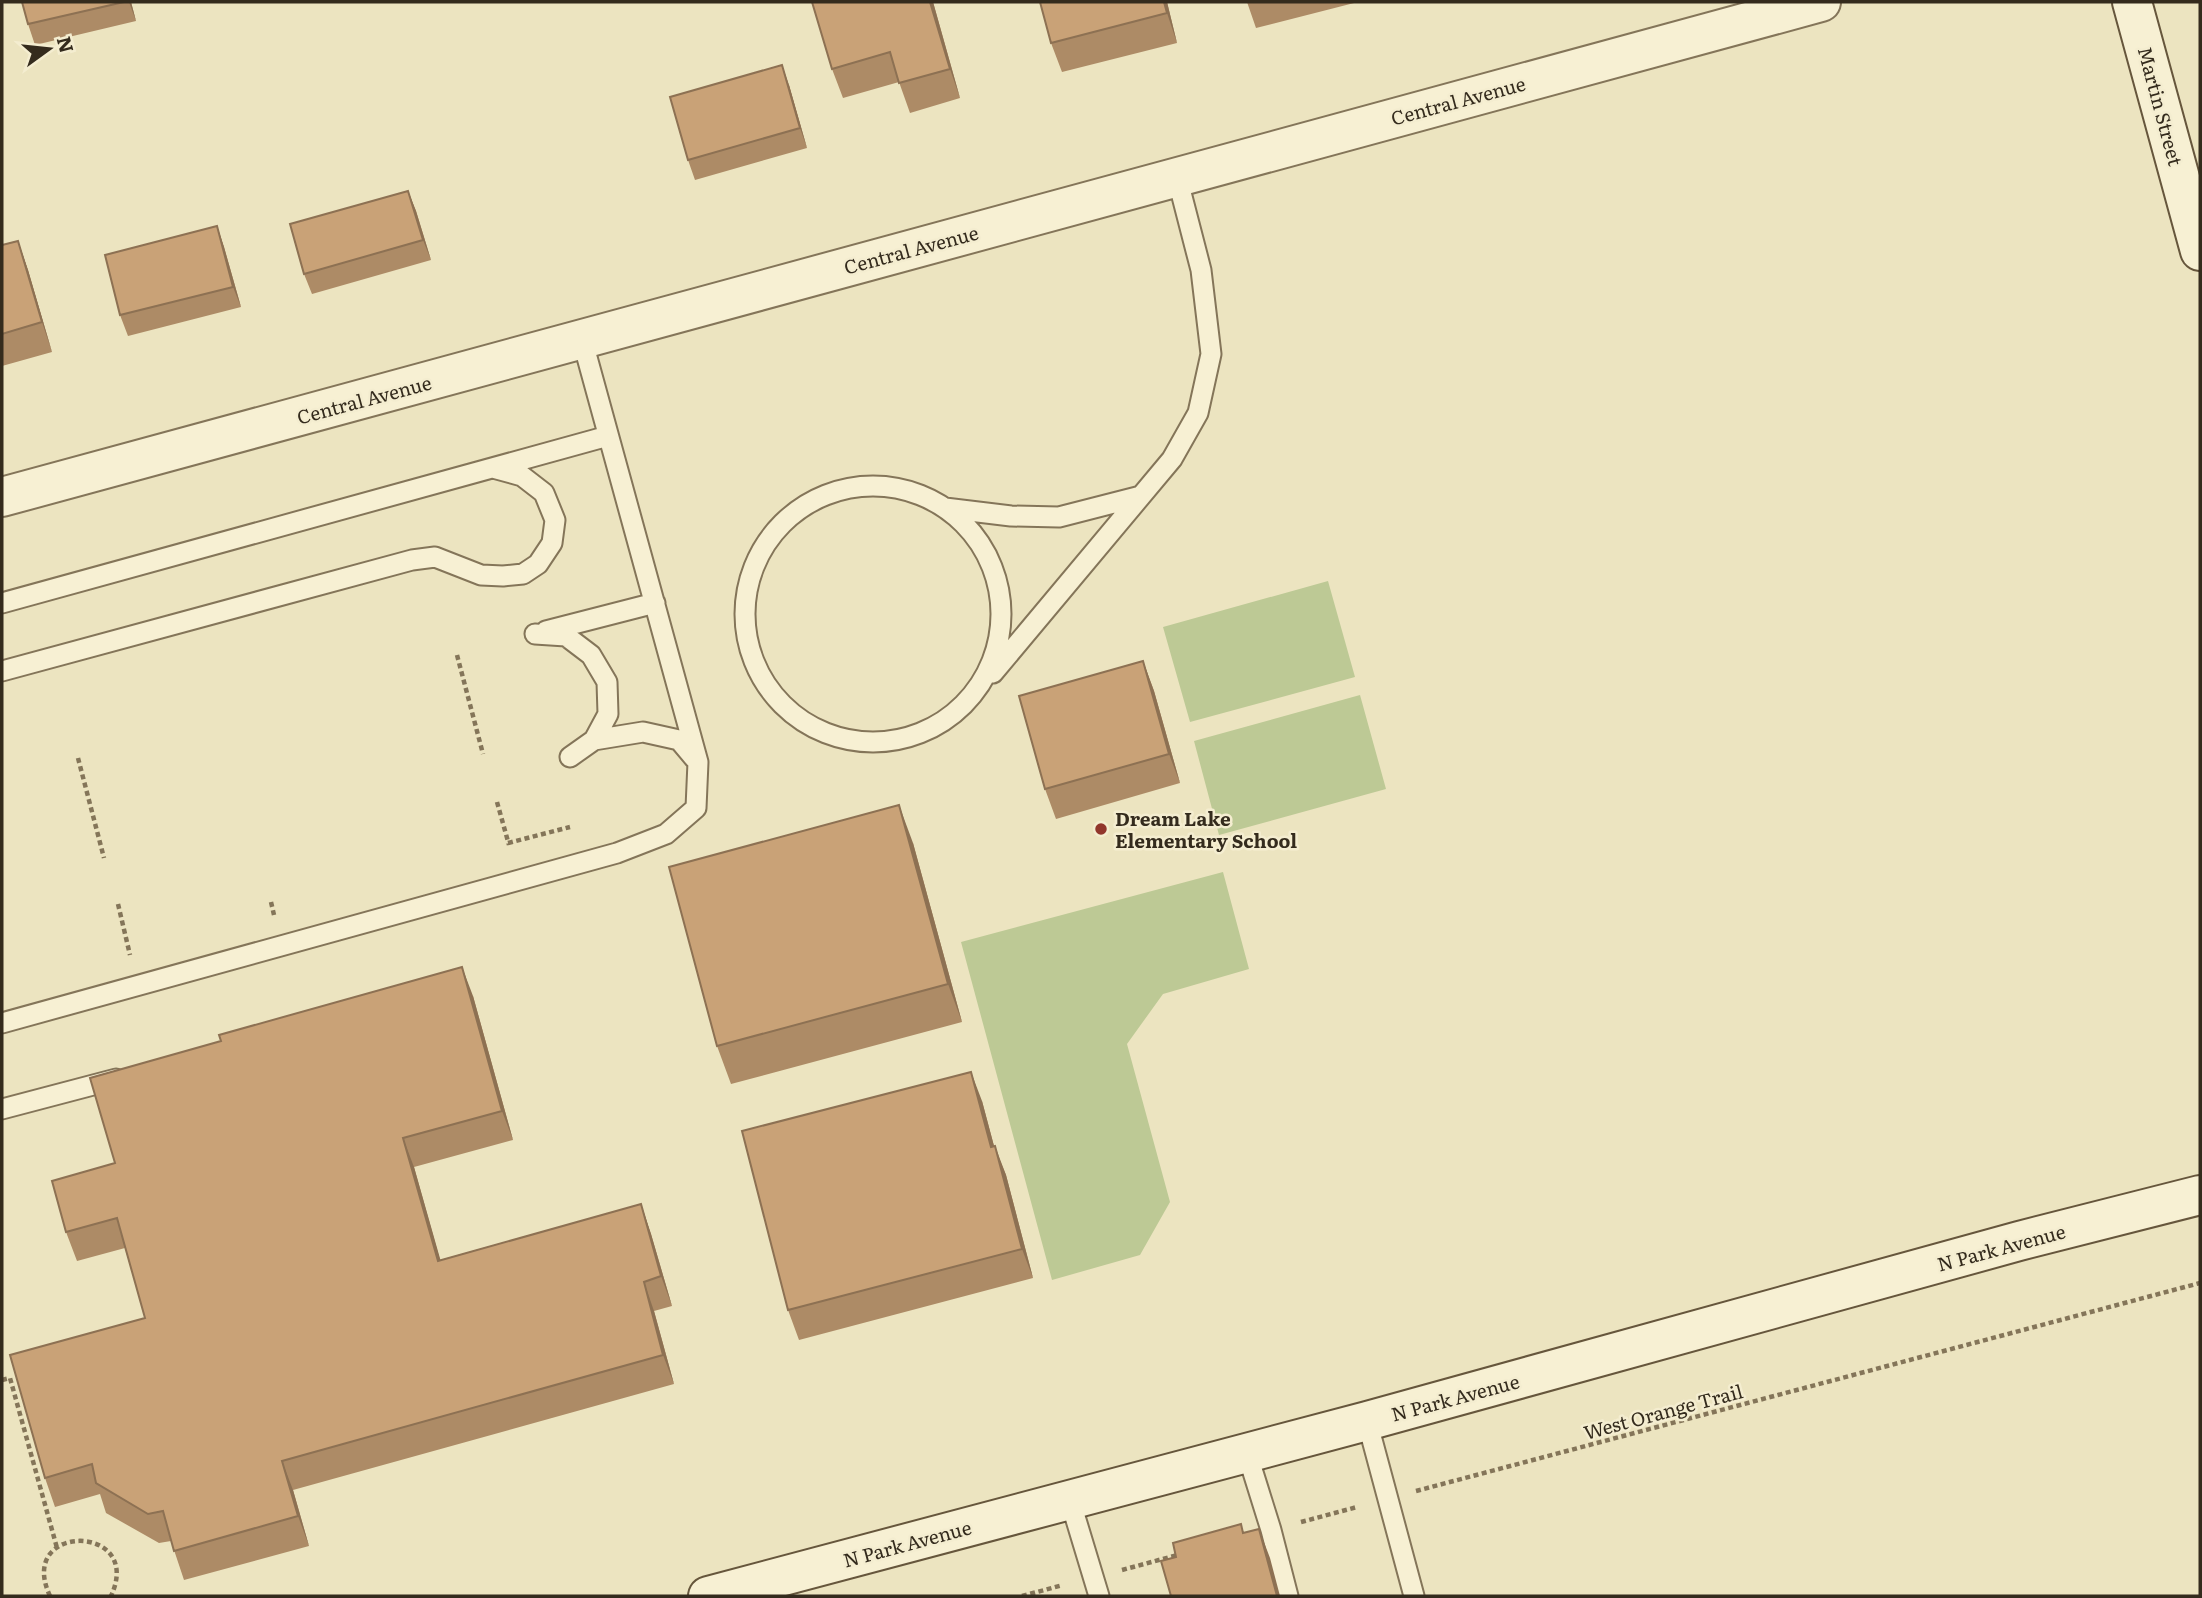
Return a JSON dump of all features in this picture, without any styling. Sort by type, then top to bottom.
[{"type":"street","name":"Central Avenue","points":[[2,497],[1821,2]]},
{"type":"street","name":"Martin Street","points":[[2132,2],[2200,251]]},
{"type":"street","name":"N Park Avenue","points":[[708,1596],[1367,1421],[2019,1241],[2200,1195]]},
{"type":"lane","points":[[972,698],[994,659],[1002,615],[995,572],[975,536],[945,508],[909,490],[895,488],[868,485],[828,493],[793,513],[766,543],[749,581],[744,621],[754,661],[776,699],[811,727],[853,742],[897,741],[938,726],[972,698],[1172,459],[1198,413],[1211,354],[1201,270],[1177,177]]},
{"type":"lane","points":[[2,1023],[617,853],[666,834],[696,808],[698,762],[582,339]]},
{"type":"lane","points":[[2,603],[608,436]]},
{"type":"lane","points":[[2,671],[412,560],[435,557],[481,575],[523,574],[538,564],[552,543],[555,520],[544,493],[522,476],[493,468]]},
{"type":"lane","points":[[945,508],[1011,516],[1059,517],[1141,495]]},
{"type":"lane","points":[[594,740],[608,714],[607,682],[591,655],[566,636],[535,634],[654,603]]},
{"type":"lane","points":[[570,757],[594,740],[643,732],[679,740],[698,762]]},
{"type":"lane","points":[[2,1110],[140,1072]]},
{"type":"lane","points":[[1367,1421],[1414,1596]]},
{"type":"lane","points":[[1247,1453],[1288,1596]]},
{"type":"lane","points":[[1070,1500],[1099,1596]]},
{"type":"path","points":[[457,655],[483,754]]},
{"type":"path","points":[[78,758],[104,858]]},
{"type":"path","points":[[497,802],[512,855]]},
{"type":"path","points":[[508,844],[570,827]]},
{"type":"path","points":[[271,902],[276,920]]},
{"type":"path","points":[[118,904],[132,959]]},
{"type":"path","name":"West Orange Trail","points":[[1271,1530],[2200,1283]]},
{"type":"path","points":[[2,1380],[10,1378],[57,1548]]},
{"type":"path","points":[[50,1596],[45,1586],[46,1561],[57,1548],[74,1540],[98,1544],[114,1562],[116,1586],[111,1596]]},
{"type":"path","points":[[1133,1567],[1183,1553]]},
{"type":"path","points":[[1022,1596],[1058,1587]]},
{"type":"green space","points":[[1328,581],[1355,677],[1190,722],[1163,627]]},
{"type":"green space","points":[[1360,695],[1386,789],[1219,835],[1194,741]]},
{"type":"green space","points":[[1223,872],[1249,969],[1163,994],[1127,1044],[1170,1202],[1140,1255],[1052,1280],[961,942]]},
{"type":"building","points":[[22,2],[124,2],[28,24]]},
{"type":"building","points":[[812,2],[930,2],[950,69],[899,83],[890,52],[832,69]]},
{"type":"building","points":[[1040,2],[1164,2],[1167,13],[1051,43]]},
{"type":"building","points":[[782,65],[800,128],[688,160],[670,97]]},
{"type":"building","points":[[408,191],[423,240],[304,274],[290,224]]},
{"type":"building","points":[[217,226],[233,287],[120,315],[105,255]]},
{"type":"building","points":[[18,241],[42,322],[2,334],[2,245]]},
{"type":"building","points":[[1143,661],[1169,754],[1045,789],[1019,696]]},
{"type":"building","points":[[899,805],[948,984],[717,1046],[669,867]]},
{"type":"building","points":[[462,967],[502,1111],[403,1138],[438,1261],[641,1204],[661,1276],[644,1282],[663,1355],[282,1461],[298,1516],[174,1551],[163,1511],[148,1514],[96,1483],[92,1464],[45,1478],[10,1355],[145,1318],[117,1218],[66,1232],[52,1181],[115,1163],[90,1078],[221,1041],[219,1035]]},
{"type":"building","points":[[971,1072],[991,1147],[995,1146],[1022,1249],[788,1310],[742,1131]]},
{"type":"building","points":[[1241,1524],[1243,1533],[1259,1529],[1277,1596],[1171,1596],[1161,1561],[1176,1557],[1173,1543]]},
{"type":"place","name":"Dream Lake Elementary School","points":[[1101,829]]}]
